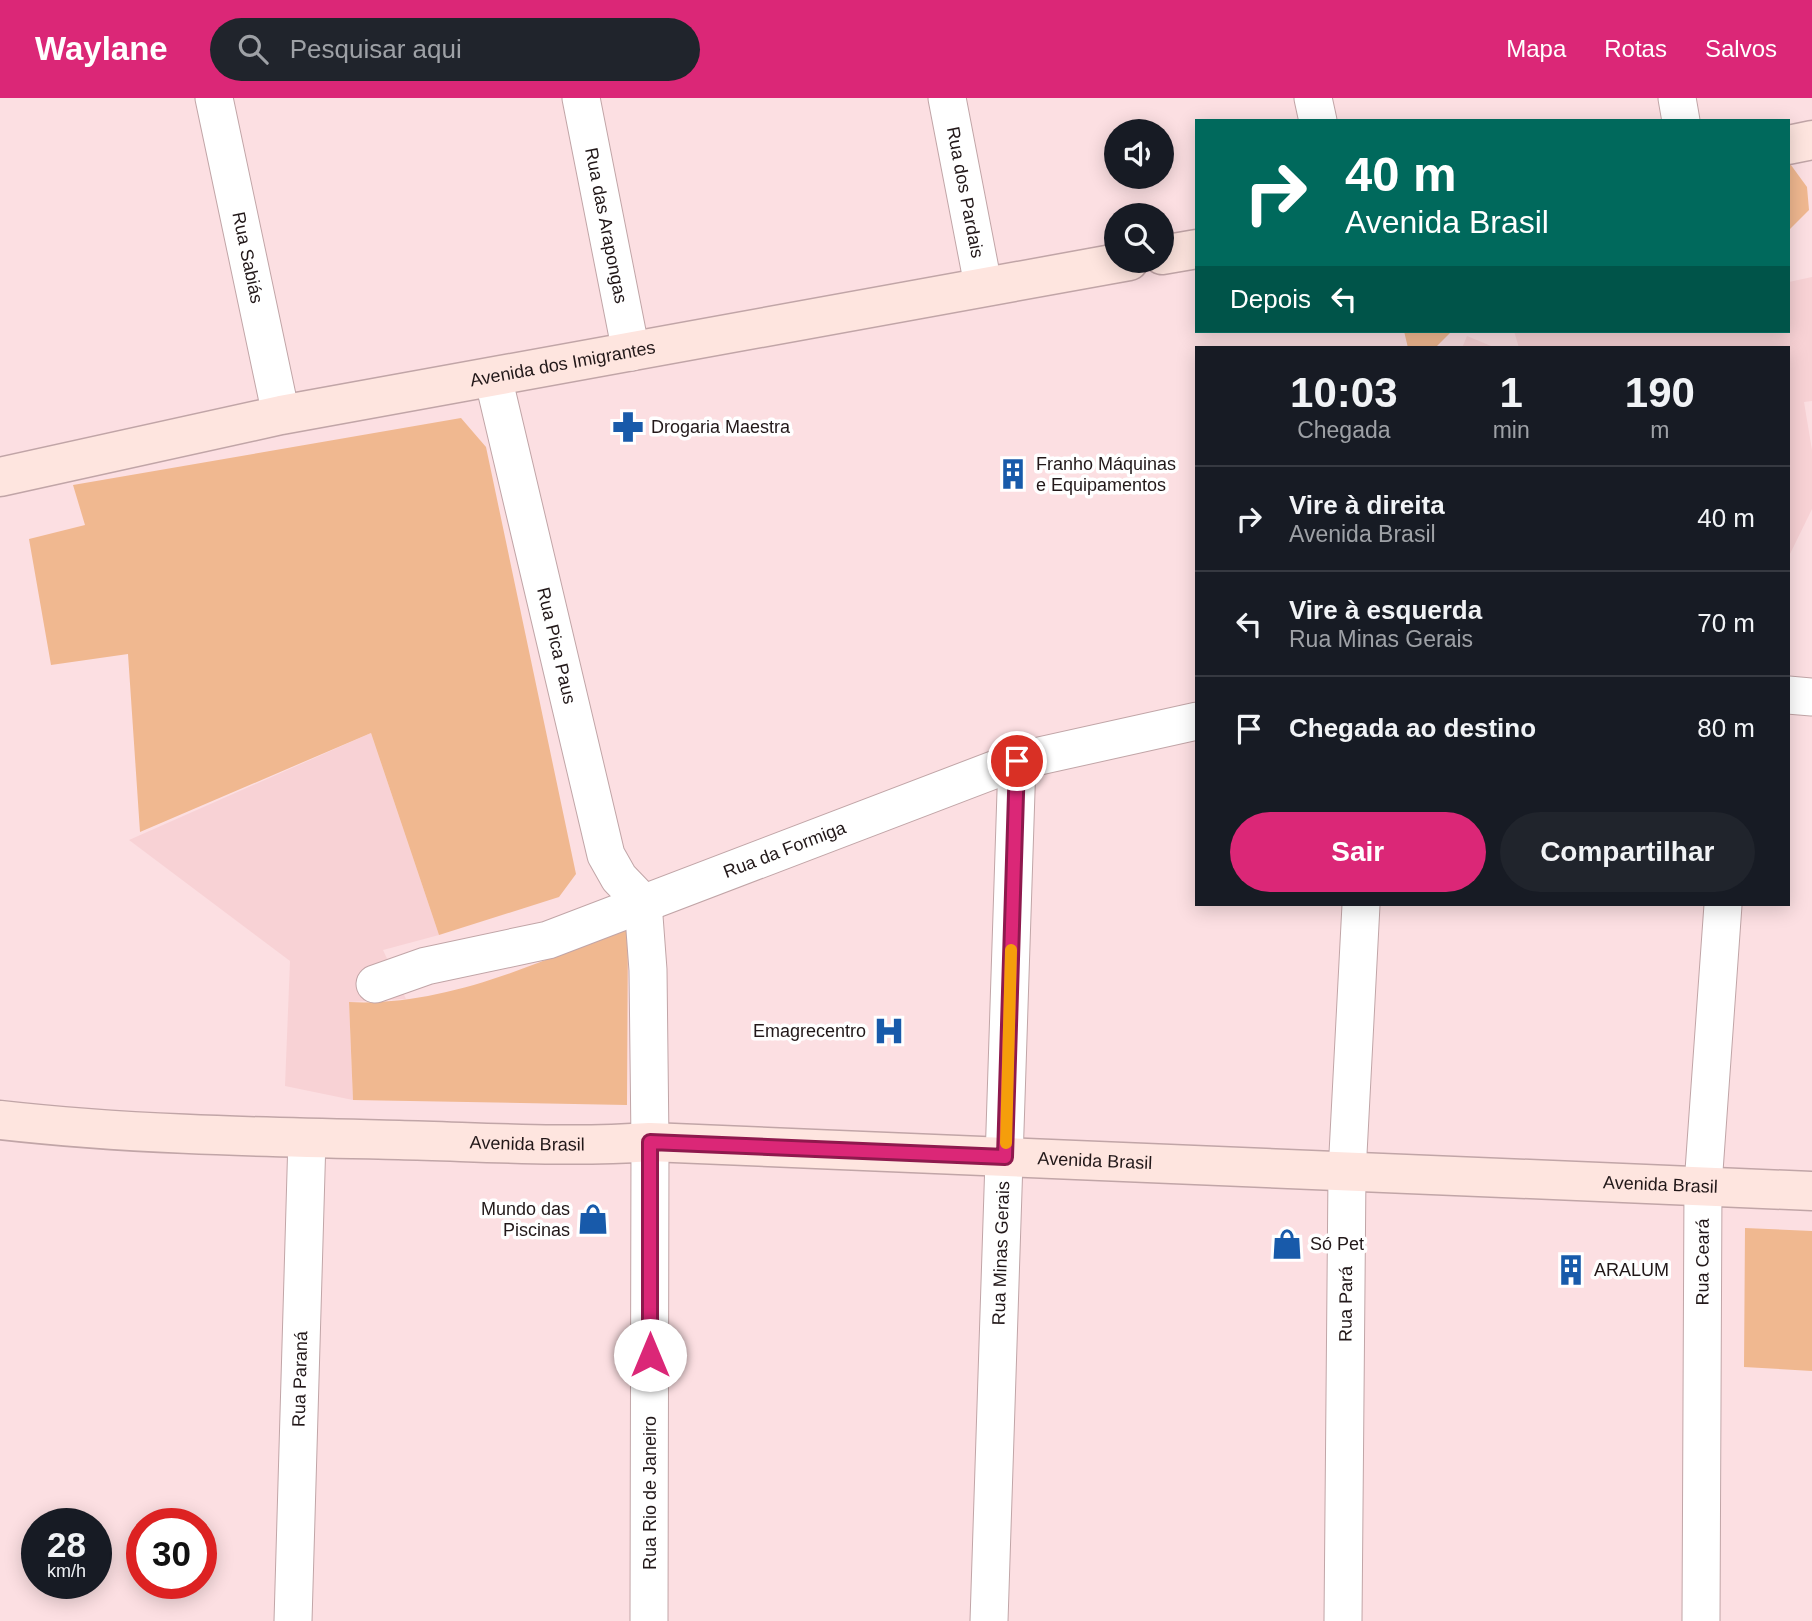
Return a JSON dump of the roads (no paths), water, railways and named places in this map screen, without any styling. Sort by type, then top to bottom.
[{"type":"street","name":"Rua Sabiás","points":[[214,98],[281,415]]},
{"type":"street","name":"Rua das Arapongas","points":[[580,98],[631,352]]},
{"type":"street","name":"Rua dos Pardais","points":[[947,98],[983,285]]},
{"type":"street","points":[[1313,98],[1318,119]]},
{"type":"street","points":[[1677,98],[1681,119]]},
{"type":"street","points":[[1790,145],[1812,141]]},
{"type":"street","points":[[1174,253],[1195,249]]},
{"type":"street","name":"Avenida dos Imigrantes","points":[[0,477],[281,415],[983,285],[1104,265]]},
{"type":"street","name":"Rua Pica Paus","points":[[494,377],[606,855],[619,878],[643,903]]},
{"type":"street","points":[[1790,695],[1812,697]]},
{"type":"street","name":"Rua da Formiga","points":[[375,984],[426,966],[548,940],[1017,761],[1195,721]]},
{"type":"street","name":"Rua Minas Gerais","points":[[989,1621],[1017,761]]},
{"type":"street","name":"Rua Rio de Janeiro","points":[[643,903],[648,970],[650,1142],[649,1621]]},
{"type":"street","name":"Rua Pará","points":[[1343,1621],[1347,1172],[1361,906]]},
{"type":"street","name":"Rua Ceará","points":[[1701,1621],[1703,1185],[1723,906]]},
{"type":"street","name":"Avenida Brasil","points":[[0,1120],[47,1125],[307,1138],[567,1144],[650,1142],[1812,1191]]},
{"type":"street","name":"Rua Paraná","points":[[293,1621],[307,1138]]},
{"type":"place","name":"Drogaria Maestra","points":[[628,427]]},
{"type":"place","name":"Franho Máquinas e Equipamentos","points":[[1013,474]]},
{"type":"place","name":"Emagrecentro","points":[[889,1031]]},
{"type":"place","name":"Mundo das Piscinas","points":[[593,1219]]},
{"type":"place","name":"Só Pet","points":[[1287,1244]]},
{"type":"place","name":"ARALUM","points":[[1571,1270]]}]
